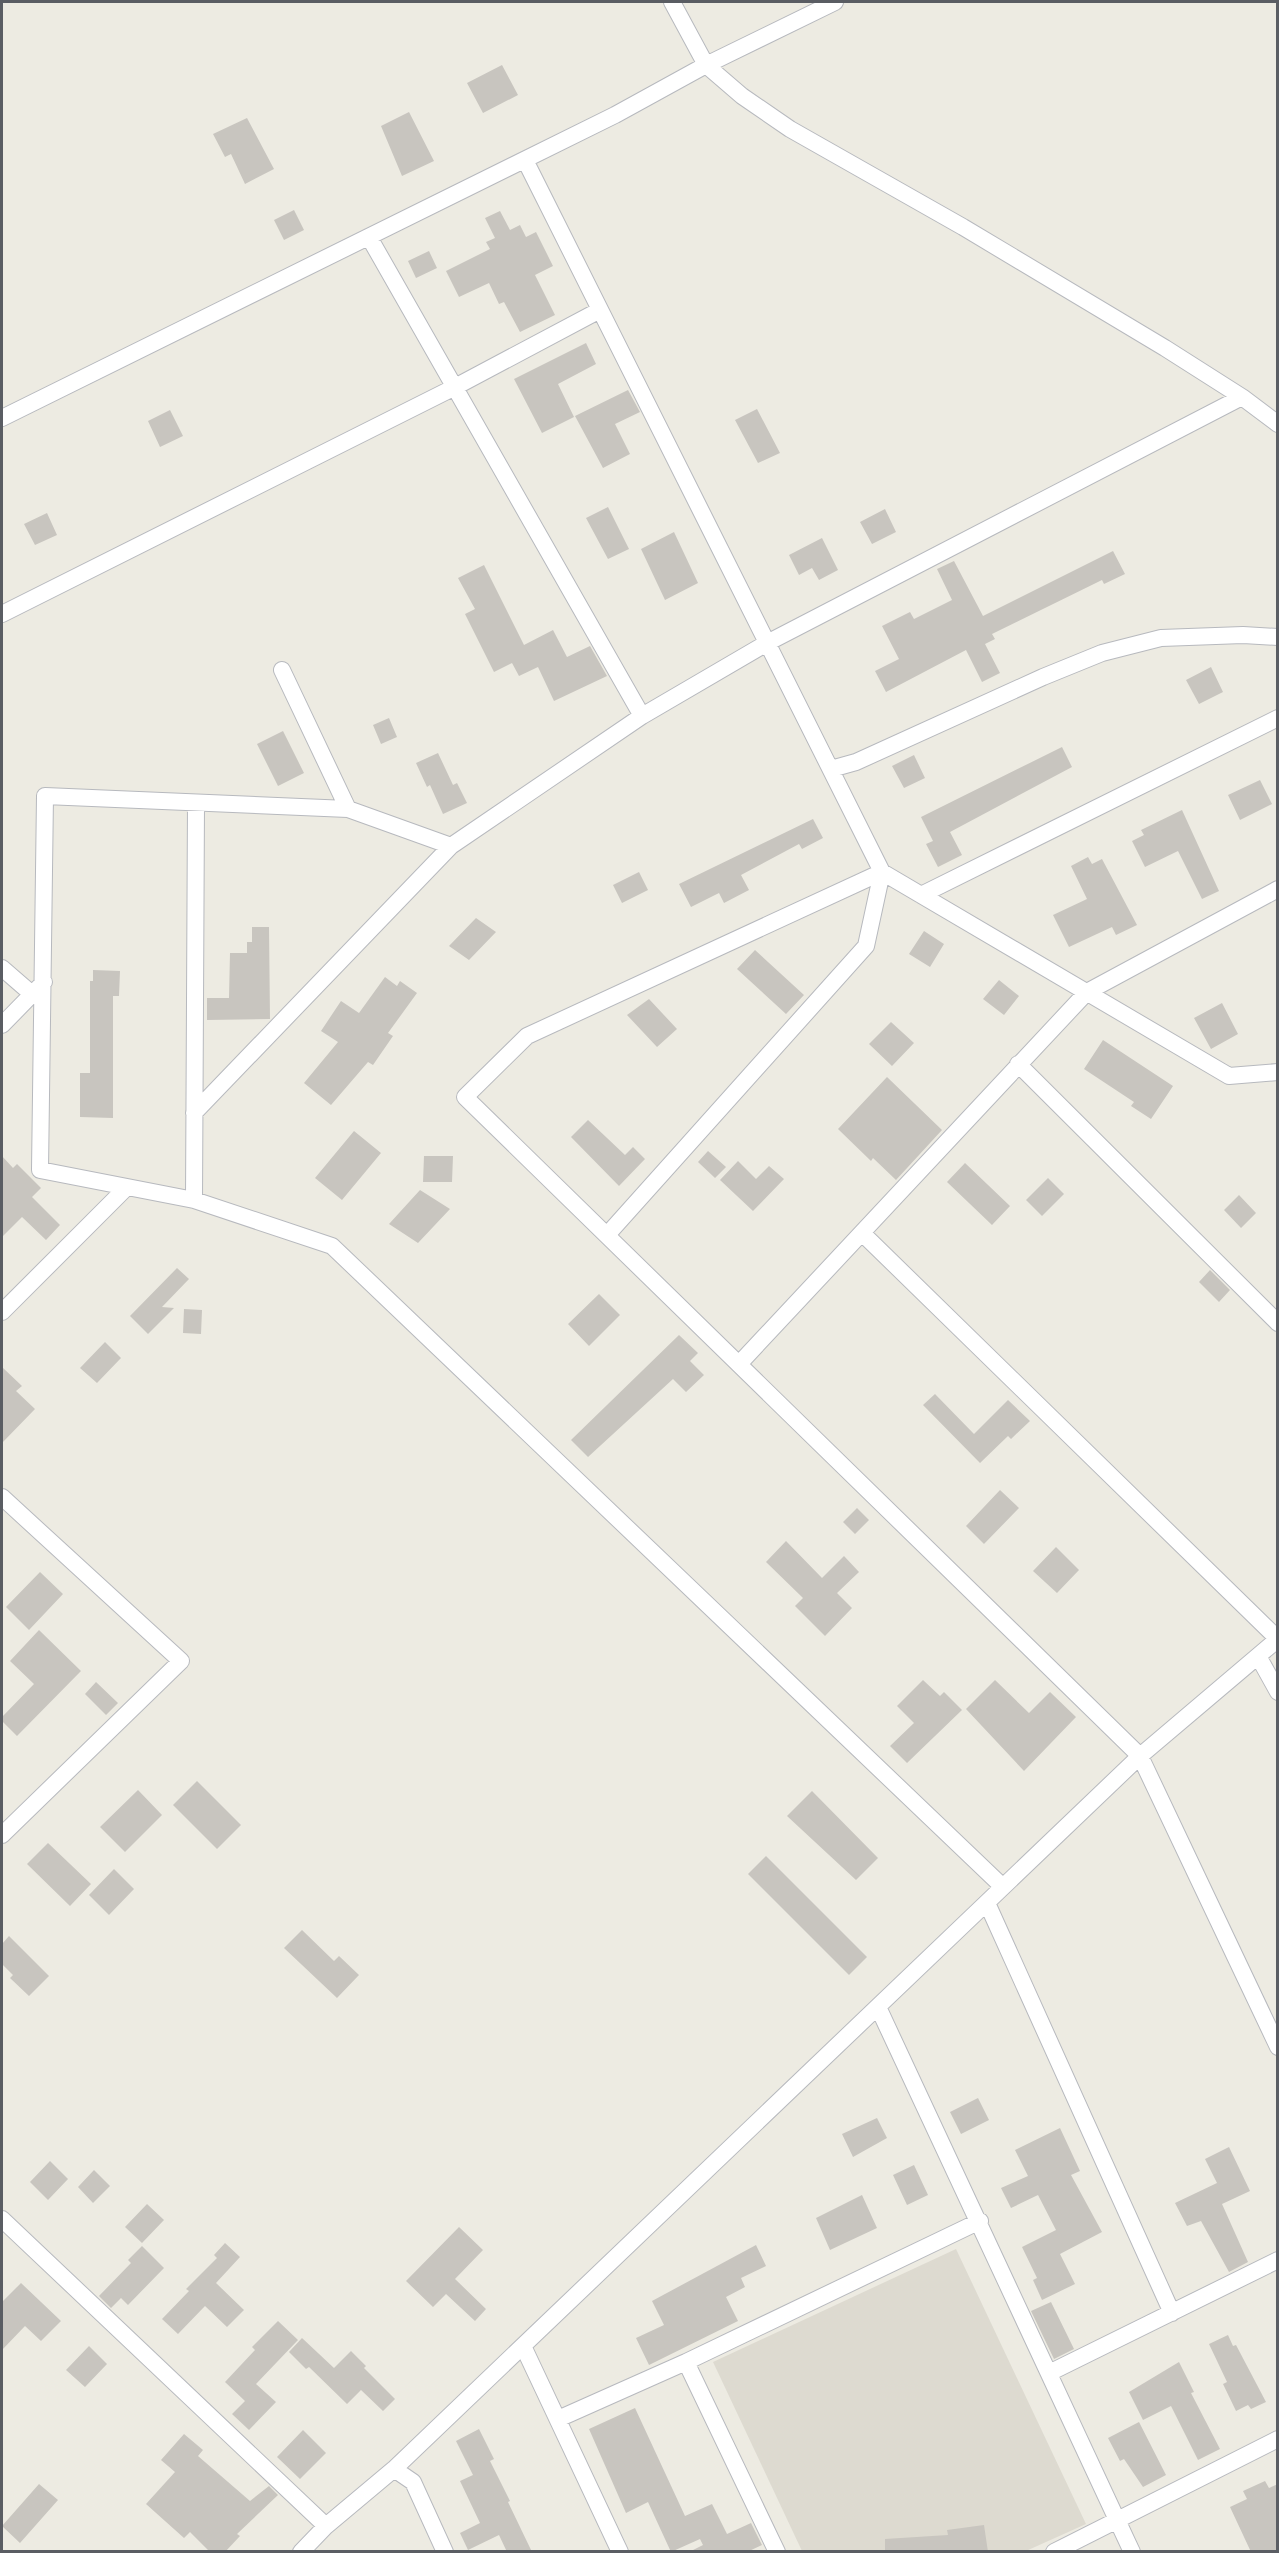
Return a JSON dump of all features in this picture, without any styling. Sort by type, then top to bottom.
[{"type":"street","points":[[672,2],[706,65],[742,96],[790,129],[963,227],[1242,397],[1278,424]]},
{"type":"street","points":[[2,418],[525,160],[615,115],[706,65],[835,2]]},
{"type":"street","points":[[525,160],[882,872],[1228,1076],[1278,1072]]},
{"type":"street","points":[[369,237],[642,716]]},
{"type":"street","points":[[2,614],[455,387],[600,310]]},
{"type":"street","points":[[194,1113],[451,846],[642,716],[768,643],[1242,397]]},
{"type":"street","points":[[831,769],[856,762],[1043,677],[1102,653],[1161,638],[1243,635],[1278,637]]},
{"type":"street","points":[[282,670],[348,810]]},
{"type":"street","points":[[921,895],[1278,718]]},
{"type":"street","points":[[451,846],[348,810],[45,796],[38,988],[40,1170],[194,1200],[332,1246],[1003,1887]]},
{"type":"street","points":[[194,1200],[196,804]]},
{"type":"street","points":[[882,872],[527,1036],[465,1096],[1140,1756],[1278,2047]]},
{"type":"street","points":[[607,1235],[866,946],[882,872]]},
{"type":"street","points":[[739,1364],[1017,1064],[1087,992],[1278,889]]},
{"type":"street","points":[[2,968],[38,988]]},
{"type":"street","points":[[2,1025],[38,988]]},
{"type":"street","points":[[1017,1064],[1278,1323]]},
{"type":"street","points":[[2,1312],[127,1187]]},
{"type":"street","points":[[301,2552],[326,2526],[394,2469],[1140,1756],[1278,1639],[862,1233]]},
{"type":"street","points":[[2,1497],[181,1661],[2,1835]]},
{"type":"street","points":[[1258,1656],[1278,1692]]},
{"type":"street","points":[[987,1903],[1172,2313]]},
{"type":"street","points":[[878,2007],[1132,2552]]},
{"type":"street","points":[[2,2219],[326,2526]]},
{"type":"street","points":[[558,2420],[686,2362],[980,2222]]},
{"type":"street","points":[[1049,2373],[1278,2260]]},
{"type":"street","points":[[523,2346],[620,2552]]},
{"type":"street","points":[[686,2362],[777,2552]]},
{"type":"street","points":[[1054,2552],[1278,2439]]},
{"type":"street","points":[[394,2469],[413,2482],[445,2552]]},
{"type":"shaded area","points":[[956,2249],[1086,2524],[1026,2551],[802,2551],[713,2362]]},
{"type":"building","points":[[502,65],[518,95],[483,113],[467,83]]},
{"type":"building","points":[[409,112],[434,161],[402,176],[381,126]]},
{"type":"building","points":[[247,118],[274,169],[245,184],[231,154],[225,157],[213,134]]},
{"type":"building","points":[[294,210],[304,230],[284,240],[274,220]]},
{"type":"building","points":[[500,211],[510,230],[520,225],[526,237],[536,232],[553,266],[535,275],[555,315],[520,332],[504,302],[499,304],[489,283],[459,297],[446,271],[490,249],[486,242],[495,238],[485,218]]},
{"type":"building","points":[[429,251],[437,268],[416,278],[408,261]]},
{"type":"building","points":[[586,343],[596,364],[558,384],[574,417],[542,433],[514,379]]},
{"type":"building","points":[[628,390],[640,412],[615,424],[630,454],[603,468],[575,416]]},
{"type":"building","points":[[757,409],[780,453],[758,463],[735,420]]},
{"type":"building","points":[[170,410],[183,436],[160,447],[148,421]]},
{"type":"building","points":[[608,507],[629,549],[608,559],[586,518]]},
{"type":"building","points":[[885,509],[896,532],[872,544],[860,522]]},
{"type":"building","points":[[47,513],[57,535],[35,545],[24,524]]},
{"type":"building","points":[[674,532],[698,583],[665,600],[641,549]]},
{"type":"building","points":[[822,538],[838,570],[819,580],[812,568],[799,575],[789,555]]},
{"type":"building","points":[[1113,551],[1125,574],[1104,584],[1102,580],[992,634],[995,639],[985,644],[1000,673],[982,682],[966,650],[886,692],[875,671],[899,659],[882,626],[910,612],[914,619],[952,600],[937,569],[954,561],[983,616]]},
{"type":"building","points":[[484,565],[524,645],[553,630],[567,657],[590,646],[607,676],[554,701],[538,667],[519,676],[512,663],[494,672],[465,614],[475,609],[458,578]]},
{"type":"building","points":[[1211,667],[1223,692],[1199,704],[1186,680]]},
{"type":"building","points":[[389,718],[397,737],[381,744],[373,725]]},
{"type":"building","points":[[283,731],[304,773],[278,786],[257,744]]},
{"type":"building","points":[[1062,747],[1072,767],[950,832],[962,855],[938,867],[926,844],[933,841],[921,817]]},
{"type":"building","points":[[438,753],[453,785],[457,783],[467,803],[443,814],[430,785],[427,787],[416,763]]},
{"type":"building","points":[[914,755],[925,778],[904,788],[892,766]]},
{"type":"building","points":[[1260,780],[1272,804],[1240,820],[1228,795]]},
{"type":"building","points":[[1182,810],[1219,891],[1202,899],[1178,851],[1145,867],[1132,841],[1144,835],[1141,830]]},
{"type":"building","points":[[813,819],[823,838],[802,849],[799,844],[741,875],[749,890],[724,903],[719,893],[691,907],[679,884]]},
{"type":"building","points":[[1088,857],[1092,864],[1102,859],[1137,925],[1116,935],[1112,927],[1069,947],[1053,915],[1087,899],[1071,866]]},
{"type":"building","points":[[639,872],[648,890],[622,903],[613,885]]},
{"type":"building","points":[[476,918],[496,932],[469,960],[449,946]]},
{"type":"building","points":[[252,927],[269,927],[270,1019],[207,1020],[207,998],[229,998],[230,953],[247,953],[247,942],[252,942]]},
{"type":"building","points":[[924,931],[944,944],[930,967],[909,954]]},
{"type":"building","points":[[755,950],[804,995],[786,1014],[737,969]]},
{"type":"building","points":[[93,970],[120,971],[119,996],[113,996],[113,1118],[80,1117],[80,1073],[90,1073],[90,981],[93,981]]},
{"type":"building","points":[[385,977],[397,986],[400,981],[417,993],[388,1033],[393,1036],[373,1065],[368,1062],[331,1105],[304,1083],[338,1042],[321,1031],[341,1001],[359,1013]]},
{"type":"building","points":[[999,980],[1019,996],[1004,1015],[983,999]]},
{"type":"building","points":[[649,999],[677,1029],[657,1047],[627,1015]]},
{"type":"building","points":[[1222,1003],[1238,1034],[1211,1049],[1194,1018]]},
{"type":"building","points":[[891,1022],[914,1043],[892,1066],[869,1044]]},
{"type":"building","points":[[1103,1040],[1173,1086],[1151,1119],[1131,1106],[1134,1102],[1084,1069]]},
{"type":"building","points":[[887,1077],[942,1130],[896,1180],[873,1158],[871,1161],[838,1129]]},
{"type":"building","points":[[588,1120],[625,1155],[633,1147],[645,1159],[619,1186],[571,1137]]},
{"type":"building","points":[[354,1131],[381,1153],[342,1200],[315,1178]]},
{"type":"building","points":[[708,1151],[726,1167],[715,1178],[698,1162]]},
{"type":"building","points":[[2,1156],[13,1168],[17,1164],[41,1188],[32,1197],[60,1225],[46,1240],[22,1217],[2,1237]]},
{"type":"building","points":[[424,1156],[453,1156],[452,1182],[423,1182]]},
{"type":"building","points":[[738,1161],[756,1179],[769,1166],[784,1179],[753,1211],[720,1180]]},
{"type":"building","points":[[965,1163],[1010,1206],[992,1225],[947,1182]]},
{"type":"building","points":[[1048,1178],[1064,1194],[1042,1216],[1026,1200]]},
{"type":"building","points":[[420,1190],[450,1209],[418,1243],[389,1224]]},
{"type":"building","points":[[1239,1195],[1256,1213],[1241,1228],[1224,1210]]},
{"type":"building","points":[[177,1268],[189,1279],[162,1307],[174,1308],[148,1334],[130,1316]]},
{"type":"building","points":[[1210,1270],[1230,1290],[1219,1302],[1199,1282]]},
{"type":"building","points":[[599,1294],[620,1315],[589,1346],[568,1324]]},
{"type":"building","points":[[184,1309],[202,1310],[201,1334],[183,1333]]},
{"type":"building","points":[[679,1335],[698,1353],[690,1361],[704,1375],[686,1392],[673,1379],[588,1457],[571,1440]]},
{"type":"building","points":[[105,1342],[121,1358],[97,1383],[80,1368]]},
{"type":"building","points":[[2,1367],[22,1386],[16,1391],[35,1409],[2,1443]]},
{"type":"building","points":[[935,1394],[974,1434],[1008,1400],[1030,1421],[1011,1439],[1008,1436],[980,1463],[923,1405]]},
{"type":"building","points":[[1000,1490],[1019,1508],[984,1544],[966,1526]]},
{"type":"building","points":[[857,1508],[869,1520],[855,1534],[843,1522]]},
{"type":"building","points":[[786,1541],[822,1578],[844,1556],[859,1572],[837,1593],[852,1608],[825,1636],[795,1606],[803,1598],[766,1562]]},
{"type":"building","points":[[1056,1547],[1079,1570],[1057,1593],[1033,1571]]},
{"type":"building","points":[[40,1572],[63,1594],[29,1630],[6,1607]]},
{"type":"building","points":[[39,1630],[81,1671],[17,1736],[2,1721],[2,1717],[34,1684],[10,1661]]},
{"type":"building","points":[[923,1680],[940,1696],[944,1692],[962,1710],[907,1763],[890,1746],[914,1723],[897,1706]]},
{"type":"building","points":[[995,1680],[1029,1713],[1050,1692],[1076,1717],[1024,1771],[966,1709]]},
{"type":"building","points":[[96,1682],[118,1703],[106,1715],[85,1694]]},
{"type":"building","points":[[197,1781],[241,1825],[217,1849],[173,1805]]},
{"type":"building","points":[[138,1790],[162,1815],[125,1852],[100,1827]]},
{"type":"building","points":[[812,1791],[878,1858],[856,1880],[787,1816]]},
{"type":"building","points":[[48,1843],[91,1884],[70,1906],[27,1864]]},
{"type":"building","points":[[766,1856],[867,1957],[849,1975],[748,1874]]},
{"type":"building","points":[[114,1869],[134,1889],[109,1915],[89,1895]]},
{"type":"building","points":[[302,1930],[334,1961],[339,1956],[359,1975],[337,1998],[284,1948]]},
{"type":"building","points":[[9,1936],[49,1976],[29,1996],[10,1978],[13,1975],[2,1964],[2,1944]]},
{"type":"building","points":[[978,2098],[989,2120],[961,2134],[950,2112]]},
{"type":"building","points":[[877,2118],[887,2138],[853,2157],[842,2134]]},
{"type":"building","points":[[1060,2128],[1080,2171],[1071,2175],[1102,2232],[1060,2254],[1075,2284],[1042,2300],[1033,2280],[1037,2278],[1022,2247],[1056,2230],[1038,2195],[1011,2208],[1001,2188],[1028,2176],[1015,2150]]},
{"type":"building","points":[[1229,2147],[1250,2191],[1222,2204],[1248,2262],[1229,2272],[1201,2221],[1187,2226],[1175,2203],[1217,2183],[1205,2159]]},
{"type":"building","points":[[50,2161],[68,2179],[48,2200],[30,2182]]},
{"type":"building","points":[[914,2165],[928,2195],[907,2205],[893,2175]]},
{"type":"building","points":[[94,2170],[110,2186],[93,2203],[78,2187]]},
{"type":"building","points":[[862,2195],[877,2228],[830,2250],[816,2218]]},
{"type":"building","points":[[147,2204],[164,2220],[142,2243],[125,2227]]},
{"type":"building","points":[[459,2227],[483,2250],[455,2279],[486,2309],[475,2321],[446,2294],[433,2307],[406,2281]]},
{"type":"building","points":[[225,2243],[240,2257],[216,2283],[244,2310],[227,2327],[205,2306],[178,2334],[162,2319],[189,2291],[186,2289],[217,2258],[214,2255]]},
{"type":"building","points":[[756,2245],[766,2266],[741,2278],[745,2287],[726,2297],[738,2321],[649,2365],[636,2338],[664,2325],[652,2301]]},
{"type":"building","points":[[142,2246],[164,2268],[128,2305],[121,2298],[111,2308],[99,2296],[131,2263],[128,2260]]},
{"type":"building","points":[[21,2283],[61,2321],[41,2341],[25,2326],[2,2350],[2,2302]]},
{"type":"building","points":[[1051,2302],[1074,2349],[1054,2359],[1031,2311]]},
{"type":"building","points":[[278,2321],[298,2340],[256,2384],[276,2402],[249,2430],[232,2414],[245,2401],[225,2382],[255,2350],[252,2347]]},
{"type":"building","points":[[1228,2335],[1233,2346],[1236,2345],[1266,2402],[1251,2409],[1248,2405],[1236,2411],[1223,2384],[1227,2382],[1209,2344]]},
{"type":"building","points":[[302,2338],[334,2368],[351,2351],[366,2366],[364,2368],[395,2399],[383,2411],[361,2390],[347,2404],[309,2367],[306,2369],[289,2352]]},
{"type":"building","points":[[89,2346],[107,2364],[85,2387],[66,2370]]},
{"type":"building","points":[[1179,2362],[1194,2392],[1191,2393],[1220,2449],[1198,2460],[1171,2406],[1143,2420],[1129,2392]]},
{"type":"building","points":[[635,2408],[685,2516],[712,2504],[727,2534],[751,2523],[762,2545],[747,2552],[689,2552],[703,2545],[700,2539],[671,2552],[648,2502],[626,2513],[589,2429]]},
{"type":"building","points":[[1139,2422],[1166,2475],[1143,2487],[1124,2459],[1120,2461],[1108,2438]]},
{"type":"building","points":[[479,2429],[494,2459],[490,2461],[532,2552],[507,2552],[499,2535],[468,2550],[460,2533],[480,2523],[460,2481],[473,2475],[456,2441]]},
{"type":"building","points":[[303,2430],[326,2453],[300,2479],[277,2457]]},
{"type":"building","points":[[184,2434],[203,2450],[198,2456],[250,2501],[269,2486],[278,2495],[237,2534],[240,2536],[225,2552],[210,2552],[190,2532],[184,2538],[146,2504],[175,2472],[161,2460]]},
{"type":"building","points":[[1265,2481],[1269,2488],[1278,2484],[1278,2552],[1251,2552],[1230,2507],[1247,2499],[1243,2491]]},
{"type":"building","points":[[39,2484],[58,2500],[20,2543],[2,2526]]},
{"type":"building","points":[[984,2525],[988,2552],[885,2552],[885,2539],[948,2535],[947,2530]]}]
